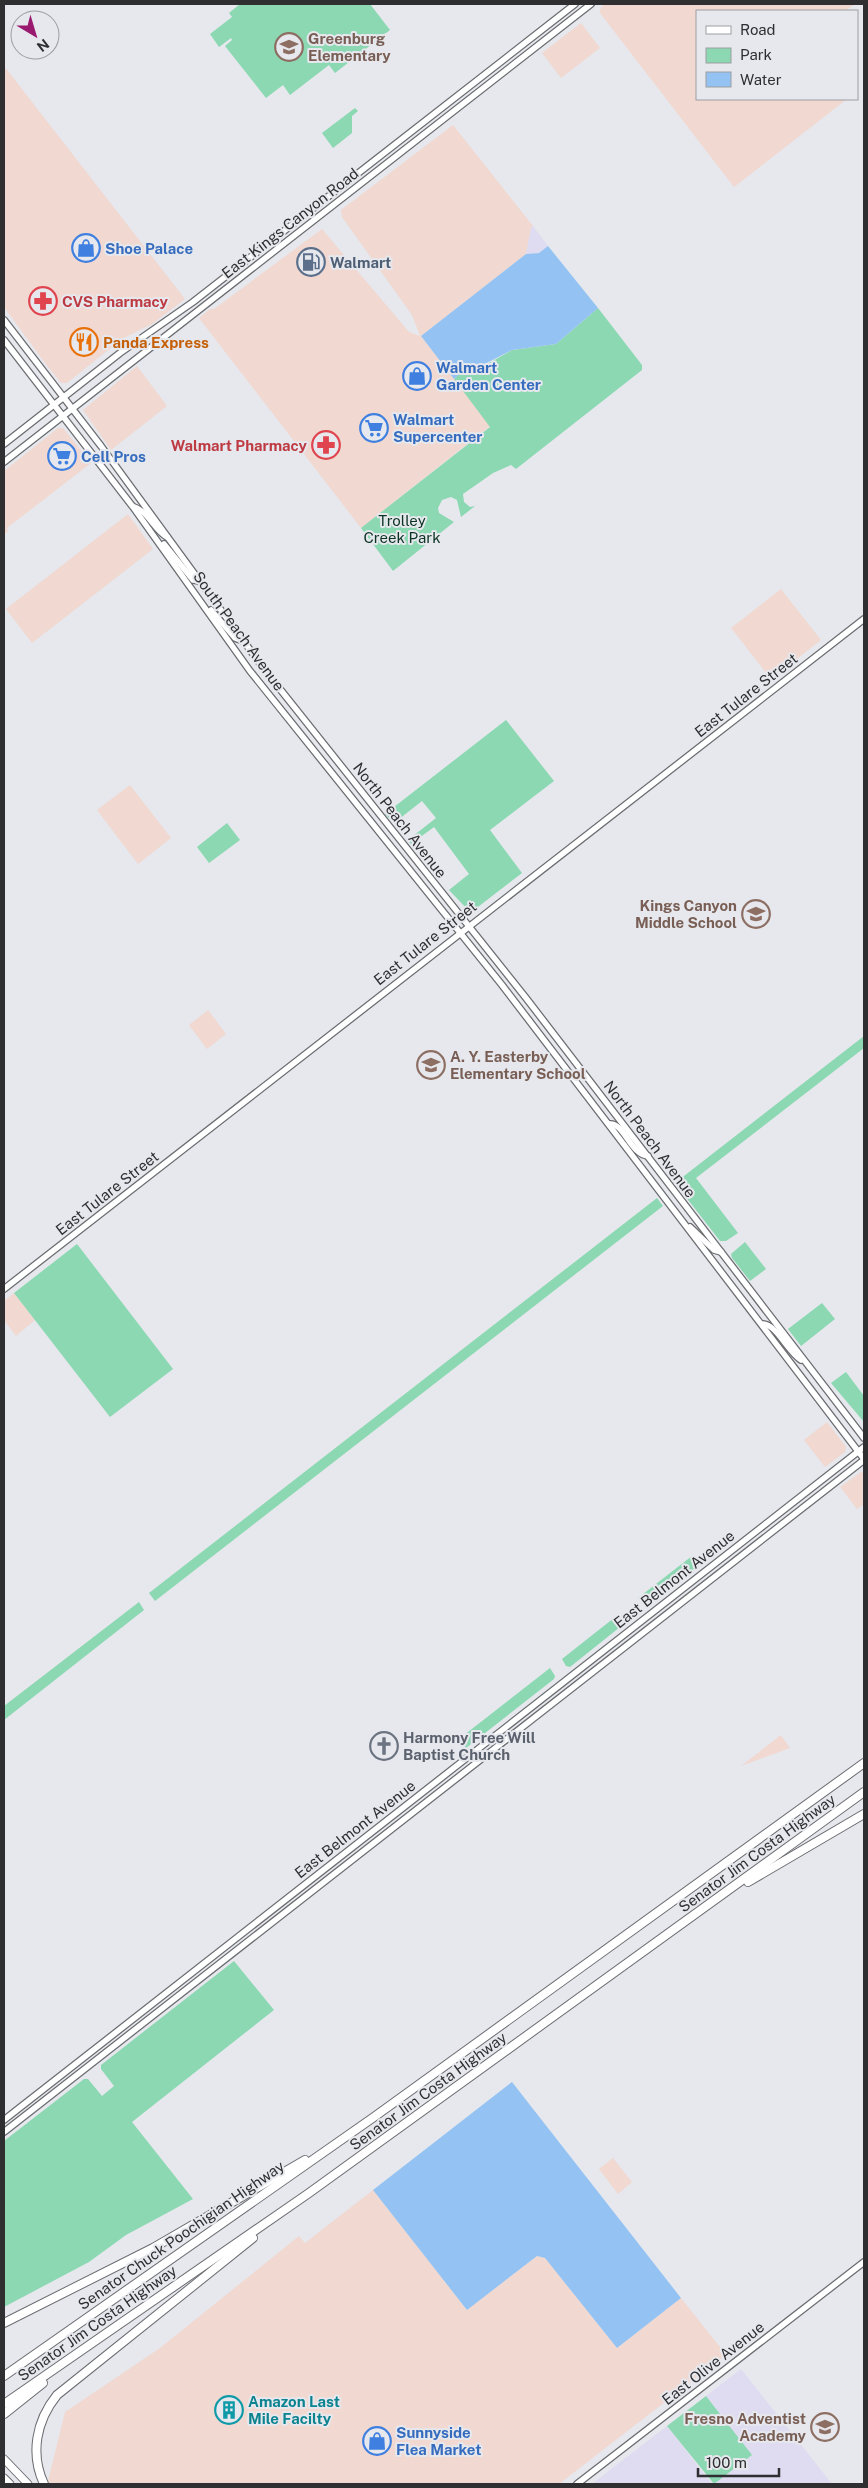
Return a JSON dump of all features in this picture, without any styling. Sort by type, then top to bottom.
[{"type":"highway","name":"Senator Jim Costa Highway","points":[[374,2116],[864,1763]]},
{"type":"highway","name":"Senator Jim Costa Highway","points":[[4,2404],[309,2193],[864,1792]]},
{"type":"highway","points":[[703,1909],[864,1814]]},
{"type":"highway","points":[[4,2323],[153,2248],[274,2179],[374,2116]]},
{"type":"highway","name":"Senator Chuck Poochigian Highway","points":[[4,2376],[374,2116]]},
{"type":"highway","points":[[44,2484],[37,2466],[37,2440],[43,2416],[57,2395],[309,2193]]},
{"type":"highway","points":[[4,2414],[96,2341]]},
{"type":"main road","name":"East Kings Canyon Road","points":[[4,444],[63,397],[193,302],[575,4]]},
{"type":"main road","name":"East Kings Canyon Road","points":[[4,462],[591,4]]},
{"type":"main road","name":"South Peach Avenue","points":[[4,320],[72,408],[264,669]]},
{"type":"main road","name":"South Peach Avenue","points":[[4,340],[133,507],[254,676],[460,932]]},
{"type":"main road","points":[[133,507],[140,509],[158,533],[168,538]]},
{"type":"main road","points":[[154,536],[172,553],[193,580],[200,581]]},
{"type":"main road","points":[[202,602],[219,618],[235,638],[243,641]]},
{"type":"main road","name":"East Tulare Street","points":[[4,1289],[468,925],[864,619]]},
{"type":"main road","name":"North Peach Avenue","points":[[264,669],[468,925],[864,1438]]},
{"type":"main road","name":"North Peach Avenue","points":[[460,932],[610,1124],[864,1459]]},
{"type":"main road","points":[[610,1124],[618,1127],[640,1154],[648,1156]]},
{"type":"main road","points":[[687,1225],[697,1231],[714,1250],[720,1252]]},
{"type":"main road","points":[[762,1324],[770,1325],[794,1356],[805,1362]]},
{"type":"main road","name":"East Belmont Avenue","points":[[4,2120],[864,1447]]},
{"type":"main road","name":"East Belmont Avenue","points":[[4,2132],[864,1459]]},
{"type":"main road","name":"East Olive Avenue","points":[[577,2484],[864,2262]]},
{"type":"main road","points":[[4,2459],[28,2484]]},
{"type":"main road","points":[[4,2478],[10,2484]]},
{"type":"shaded area","points":[[604,4],[855,4],[846,10],[696,10],[696,100],[846,100],[734,187],[600,13],[600,9]]},
{"type":"shaded area","points":[[581,23],[600,48],[561,78],[542,53]]},
{"type":"shaded area","points":[[4,66],[185,299],[152,324],[122,339],[67,383],[61,383],[4,307]]},
{"type":"shaded area","points":[[453,125],[533,226],[526,254],[421,336],[490,426],[361,528],[199,318],[210,309],[214,309],[322,229],[409,332],[420,336],[412,315],[342,217],[341,210]]},
{"type":"shaded area","points":[[533,226],[548,246],[539,253],[526,254],[531,228]]},
{"type":"shaded area","points":[[137,366],[167,406],[111,450],[83,410]]},
{"type":"shaded area","points":[[58,428],[63,428],[91,463],[7,528],[8,531],[4,535],[4,471]]},
{"type":"shaded area","points":[[128,514],[153,549],[32,643],[6,609]]},
{"type":"shaded area","points":[[781,589],[821,640],[771,679],[731,628]]},
{"type":"shaded area","points":[[130,785],[171,838],[138,864],[97,810]]},
{"type":"shaded area","points":[[208,1010],[226,1034],[207,1049],[189,1025]]},
{"type":"shaded area","points":[[14,1293],[35,1320],[16,1336],[4,1320],[4,1301]]},
{"type":"shaded area","points":[[827,1422],[846,1447],[845,1452],[825,1467],[804,1440]]},
{"type":"shaded area","points":[[861,1472],[864,1473],[864,1504],[857,1509],[840,1487]]},
{"type":"shaded area","points":[[781,1735],[790,1748],[741,1766]]},
{"type":"shaded area","points":[[613,2158],[632,2182],[618,2194],[599,2169]]},
{"type":"shaded area","points":[[373,2190],[467,2310],[537,2256],[545,2258],[617,2348],[681,2298],[724,2352],[723,2357],[559,2484],[50,2484],[48,2481],[65,2412],[160,2348],[299,2236],[305,2243]]},
{"type":"shaded area","points":[[741,2369],[832,2484],[714,2484],[752,2455],[706,2396]]},
{"type":"shaded area","points":[[667,2426],[712,2484],[592,2484]]},
{"type":"green space","name":"Greenburg Elementary","points":[[240,4],[370,4],[390,30],[335,73],[329,65],[290,95],[283,85],[266,98],[225,46],[232,40],[231,38],[219,47],[210,34],[232,17],[229,13]]},
{"type":"green space","points":[[355,108],[358,111],[352,116],[352,133],[333,148],[322,133]]},
{"type":"green space","name":"Trolley Creek Park","points":[[598,308],[642,365],[642,370],[516,469],[511,465],[493,473],[463,494],[464,502],[470,507],[475,506],[461,517],[457,500],[451,497],[442,500],[438,508],[439,513],[454,522],[393,571],[361,528],[490,427],[454,379],[470,364],[489,363],[512,350],[556,344]]},
{"type":"green space","points":[[506,720],[554,781],[490,830],[522,873],[474,910],[469,911],[449,890],[469,874],[434,827],[411,844],[408,840],[436,818],[422,801],[394,823],[385,814]]},
{"type":"green space","points":[[227,823],[240,840],[209,863],[197,847]]},
{"type":"green space","points":[[864,1036],[864,1048],[696,1178],[738,1233],[726,1241],[720,1241],[675,1183]]},
{"type":"green space","points":[[657,1198],[663,1206],[155,1601],[149,1593]]},
{"type":"green space","points":[[745,1242],[766,1269],[750,1281],[731,1254]]},
{"type":"green space","points":[[77,1244],[173,1369],[110,1417],[14,1293]]},
{"type":"green space","points":[[822,1303],[835,1319],[801,1346],[788,1329]]},
{"type":"green space","points":[[846,1372],[864,1396],[864,1422],[831,1383]]},
{"type":"green space","points":[[692,1556],[699,1565],[648,1605],[645,1605],[638,1598]]},
{"type":"green space","points":[[139,1602],[144,1610],[4,1720],[4,1706]]},
{"type":"green space","points":[[619,1614],[626,1620],[625,1623],[570,1667],[566,1666],[562,1659]]},
{"type":"green space","points":[[550,1668],[555,1676],[554,1679],[466,1748],[459,1739]]},
{"type":"green space","points":[[234,1961],[274,2010],[132,2122],[193,2199],[126,2235],[89,2262],[4,2307],[4,2141],[84,2079],[88,2079],[102,2096],[114,2086],[101,2069],[101,2065]]},
{"type":"green space","points":[[706,2396],[752,2455],[714,2484],[667,2426]]},
{"type":"water","points":[[548,246],[598,308],[556,344],[512,350],[479,367],[470,365],[454,379],[421,336],[526,254],[539,253]]},
{"type":"water","points":[[512,2082],[681,2298],[617,2348],[545,2258],[537,2256],[467,2310],[373,2190]]},
{"type":"place","name":"Greenburg Elementary","points":[[289,47]]},
{"type":"place","name":"Shoe Palace","points":[[86,248]]},
{"type":"place","name":"Walmart","points":[[311,262]]},
{"type":"place","name":"CVS Pharmacy","points":[[43,301]]},
{"type":"place","name":"Panda Express","points":[[84,342]]},
{"type":"place","name":"Walmart Garden Center","points":[[417,376]]},
{"type":"place","name":"Walmart Supercenter","points":[[374,428]]},
{"type":"place","name":"Walmart Pharmacy","points":[[326,445]]},
{"type":"place","name":"Cell Pros","points":[[62,456]]},
{"type":"place","name":"Kings Canyon Middle School","points":[[756,914]]},
{"type":"place","name":"A. Y. Easterby Elementary School","points":[[431,1065]]},
{"type":"place","name":"Harmony Free Will Baptist Church","points":[[384,1746]]},
{"type":"place","name":"Amazon Last Mile Facilty","points":[[229,2410]]},
{"type":"place","name":"Fresno Adventist Academy","points":[[825,2427]]},
{"type":"place","name":"Sunnyside Flea Market","points":[[377,2441]]}]
